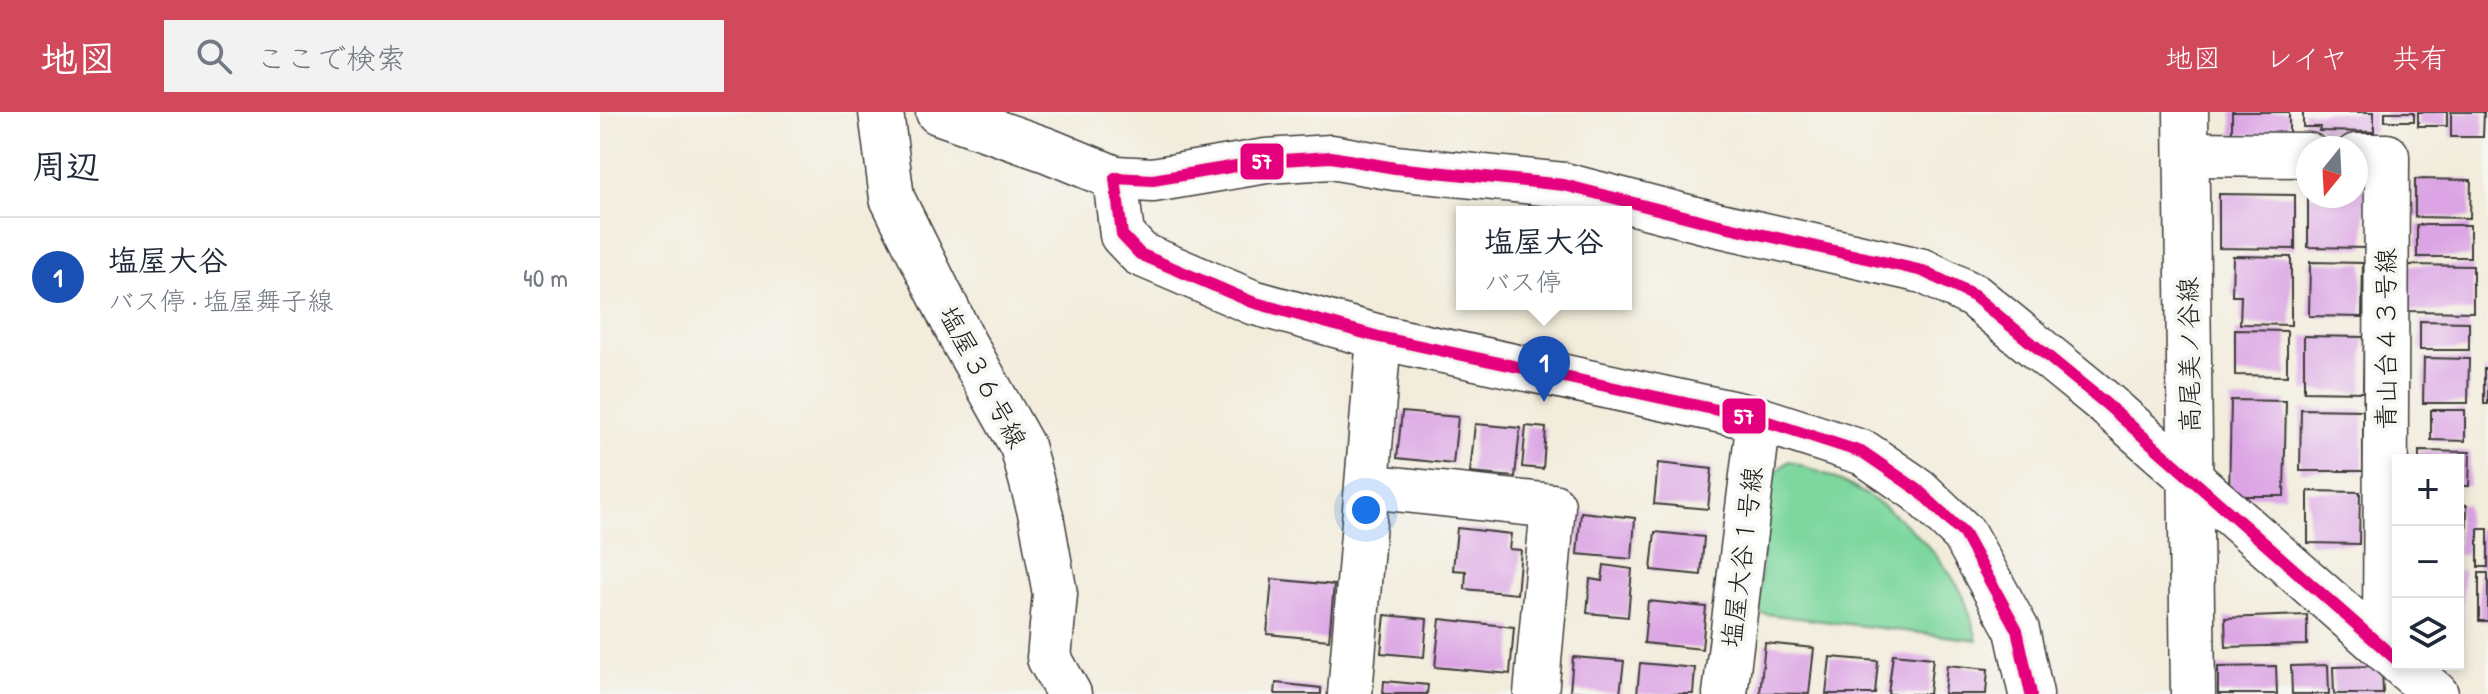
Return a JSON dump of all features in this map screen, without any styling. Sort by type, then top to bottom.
[{"type":"street","name":"塩屋３６号線","points":[[881,112],[892,198],[964,343],[1022,446],[1041,516],[1055,594],[1049,658],[1069,694]]},
{"type":"street","points":[[938,112],[1047,150],[1115,178],[1153,180],[1266,161],[1331,157],[1395,168],[1564,185],[1923,271],[1974,296],[2105,403],[2392,656]]},
{"type":"street","points":[[2186,133],[2296,153]]},
{"type":"street","name":"高尾美ノ谷線","points":[[2186,133],[2193,694]]},
{"type":"street","name":"青山台４３号線","points":[[2368,156],[2387,156],[2394,598]]},
{"type":"street","points":[[1115,178],[1122,235],[1140,254],[1252,302],[1379,337],[1759,419],[1864,453],[1918,490],[1964,534],[2017,630],[2031,694]]},
{"type":"street","points":[[1350,694],[1379,337]]},
{"type":"street","name":"塩屋大谷１号線","points":[[1725,694],[1759,419]]},
{"type":"street","points":[[1367,486],[1553,506],[1536,694]]},
{"type":"street","points":[[2408,670],[2436,694]]},
{"type":"green space","points":[[1789,461],[1858,490],[1908,526],[1936,555],[1959,588],[1977,640],[1758,613],[1769,477]]},
{"type":"building","points":[[2232,112],[2289,112],[2289,135],[2232,134]]},
{"type":"building","points":[[2303,112],[2374,112],[2374,132],[2319,131],[2320,127],[2303,127]]},
{"type":"building","points":[[2385,112],[2414,112],[2414,121],[2385,121]]},
{"type":"building","points":[[2418,112],[2447,112],[2447,126],[2418,126]]},
{"type":"building","points":[[2451,112],[2484,112],[2483,137],[2451,137]]},
{"type":"building","points":[[2415,179],[2471,180],[2470,218],[2415,217]]},
{"type":"building","points":[[2219,194],[2295,195],[2295,249],[2219,248]]},
{"type":"building","points":[[2308,208],[2365,208],[2365,248],[2308,247]]},
{"type":"building","points":[[2417,225],[2470,225],[2470,257],[2417,257]]},
{"type":"building","points":[[2233,256],[2291,257],[2291,325],[2240,324],[2241,296],[2232,296]]},
{"type":"building","points":[[2310,262],[2363,263],[2362,317],[2309,316]]},
{"type":"building","points":[[2409,265],[2473,266],[2473,312],[2408,311]]},
{"type":"building","points":[[2420,321],[2469,322],[2469,350],[2420,350]]},
{"type":"building","points":[[2235,330],[2287,331],[2287,376],[2235,375]]},
{"type":"building","points":[[2304,336],[2364,337],[2363,392],[2304,391]]},
{"type":"building","points":[[2424,358],[2469,359],[2468,403],[2423,403]]},
{"type":"building","points":[[2484,369],[2488,369],[2488,404],[2484,404]]},
{"type":"building","points":[[2231,400],[2286,401],[2284,496],[2229,496]]},
{"type":"building","points":[[2301,409],[2363,410],[2363,471],[2300,471]]},
{"type":"building","points":[[2431,410],[2465,410],[2465,441],[2431,440]]},
{"type":"building","points":[[1402,412],[1458,417],[1453,464],[1397,458]]},
{"type":"building","points":[[1475,424],[1520,428],[1515,477],[1470,473]]},
{"type":"building","points":[[1526,426],[1546,428],[1543,469],[1522,467]]},
{"type":"building","points":[[2419,451],[2470,452],[2469,486],[2464,486],[2464,454],[2419,454]]},
{"type":"building","points":[[1658,463],[1712,469],[1708,509],[1654,504]]},
{"type":"building","points":[[2308,491],[2360,492],[2359,544],[2308,543]]},
{"type":"building","points":[[2464,505],[2467,505],[2464,555]]},
{"type":"building","points":[[1581,512],[1635,518],[1632,559],[1577,554]]},
{"type":"building","points":[[1457,528],[1511,534],[1509,549],[1521,550],[1517,594],[1465,589],[1466,571],[1453,570]]},
{"type":"building","points":[[2478,529],[2488,529],[2488,567],[2478,567]]},
{"type":"building","points":[[1655,532],[1704,537],[1701,575],[1651,570]]},
{"type":"building","points":[[1604,565],[1632,569],[1628,617],[1587,613],[1590,579],[1602,581]]},
{"type":"building","points":[[2479,573],[2488,573],[2488,621],[2479,621]]},
{"type":"building","points":[[1272,579],[1334,585],[1329,640],[1267,634]]},
{"type":"building","points":[[1648,601],[1706,607],[1702,649],[1644,643]]},
{"type":"building","points":[[1385,615],[1427,619],[1424,657],[1381,653]]},
{"type":"building","points":[[2307,615],[2307,645],[2226,647],[2225,618]]},
{"type":"building","points":[[1440,619],[1514,627],[1510,674],[1435,667]]},
{"type":"building","points":[[1765,643],[1814,648],[1809,694],[1760,693]]},
{"type":"building","points":[[1893,654],[1933,658],[1929,694],[1888,694]]},
{"type":"building","points":[[1573,657],[1624,661],[1620,694],[1570,691]]},
{"type":"building","points":[[1830,657],[1878,661],[1875,694],[1826,694]]},
{"type":"building","points":[[1640,663],[1695,668],[1693,694],[1637,694]]},
{"type":"building","points":[[1947,665],[1988,669],[1986,694],[1944,694]]},
{"type":"building","points":[[2328,665],[2329,694],[2292,694],[2291,666]]},
{"type":"building","points":[[2276,666],[2277,694],[2218,694],[2218,667]]},
{"type":"building","points":[[2382,666],[2383,694],[2334,694],[2333,667]]},
{"type":"building","points":[[1384,681],[1428,685],[1427,694],[1383,694]]},
{"type":"building","points":[[1276,683],[1321,688],[1321,694],[1275,694]]},
{"type":"transit line","name":"57","points":[[2031,694],[2017,630],[1964,534],[1918,490],[1864,453],[1759,419],[1379,337],[1252,302],[1140,254],[1122,235],[1115,178],[1153,180],[1266,161],[1331,157],[1395,168],[1564,185],[1711,223],[1923,271],[1974,296],[2105,403],[2392,656]]},
{"type":"place","name":"塩屋大谷","points":[[1544,402]]}]
